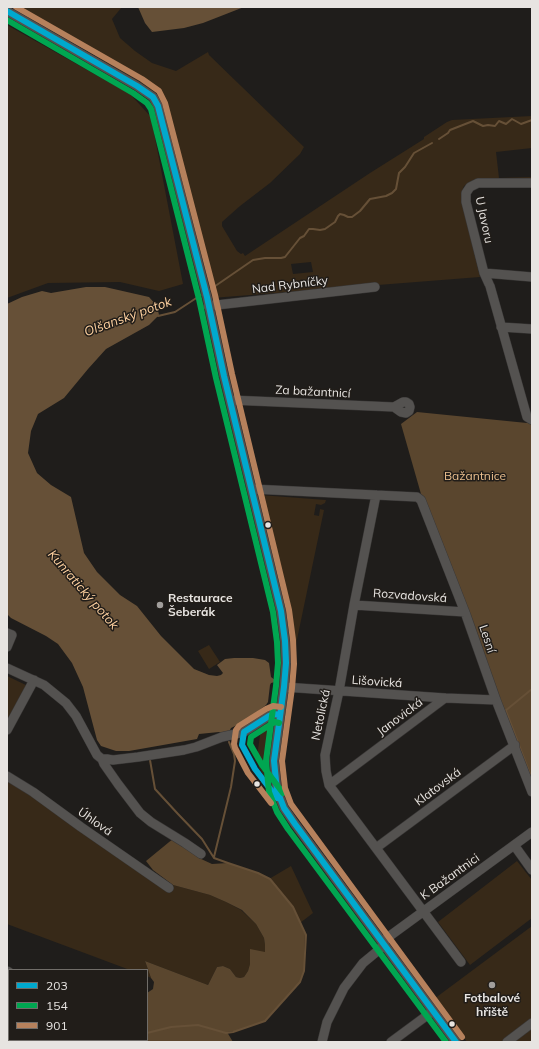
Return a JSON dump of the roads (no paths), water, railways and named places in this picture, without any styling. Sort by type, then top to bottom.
[{"type":"street","points":[[7,11],[138,86],[153,97],[158,106],[207,298],[244,460],[277,590],[283,623],[286,650],[284,687],[274,761],[277,790],[281,802],[295,824],[456,1042]]},
{"type":"street","name":"U Javoru","points":[[484,273],[466,202],[466,193],[470,187],[478,183],[532,183]]},
{"type":"street","points":[[531,420],[527,417],[489,285],[484,273],[532,277]]},
{"type":"street","name":"Nad Rybníčky","points":[[207,298],[375,286]]},
{"type":"street","points":[[501,326],[532,329]]},
{"type":"street","name":"Za bažantnicí","points":[[230,400],[394,407]]},
{"type":"street","points":[[252,489],[376,495]]},
{"type":"street","name":"Lesní","points":[[376,495],[417,497],[422,500],[465,612],[496,700],[515,745],[532,792]]},
{"type":"street","name":"Netolická","points":[[376,495],[354,605],[339,691],[325,755],[326,771],[330,785],[461,962]]},
{"type":"street","name":"Rozvadovská","points":[[354,605],[465,612]]},
{"type":"street","points":[[7,633],[12,635],[7,647]]},
{"type":"street","points":[[7,668],[44,685],[66,703],[76,716],[97,756],[102,759],[114,760],[184,750],[226,736],[244,732],[269,716],[274,714],[280,715]]},
{"type":"street","points":[[7,730],[34,680]]},
{"type":"street","name":"Lišovická","points":[[284,687],[445,698]]},
{"type":"street","points":[[445,698],[496,700]]},
{"type":"street","name":"Janovická","points":[[330,785],[445,698]]},
{"type":"street","name":"Klatovská","points":[[376,848],[515,745]]},
{"type":"street","points":[[102,759],[114,779],[140,813],[151,822],[201,854]]},
{"type":"street","name":"Úhlová","points":[[7,776],[33,792],[169,888]]},
{"type":"street","name":"K Bažantnici","points":[[322,1042],[328,1022],[344,988],[364,964],[380,949],[387,938],[532,832]]},
{"type":"street","points":[[514,845],[532,870]]},
{"type":"street","points":[[391,1042],[433,1011]]},
{"type":"street","points":[[507,1042],[532,1023]]},
{"type":"water","points":[[138,7],[244,7],[203,23],[184,28],[152,32],[145,23]]},
{"type":"water","points":[[86,287],[105,287],[149,297],[157,306],[159,315],[149,325],[106,349],[64,398],[38,414],[31,431],[28,453],[37,473],[51,485],[71,497],[84,553],[97,572],[120,595],[137,606],[161,636],[194,669],[209,675],[217,676],[223,673],[217,665],[225,659],[253,658],[265,660],[269,663],[271,677],[275,680],[275,682],[271,683],[270,685],[268,702],[243,722],[231,728],[229,732],[199,734],[197,739],[129,751],[116,751],[101,746],[97,740],[83,687],[72,663],[58,644],[11,618],[7,614],[7,304],[22,297],[42,291],[51,293]]},
{"type":"waterway","points":[[439,139],[450,130],[473,121],[483,126],[495,126],[499,121],[506,124],[512,119],[521,124],[532,120]]},
{"type":"waterway","name":"Olšanský potok","points":[[208,291],[253,260],[285,257],[309,229],[325,229],[335,222],[340,214],[352,217],[360,211],[370,199],[386,196],[392,193],[396,189],[399,173],[414,153],[432,143]]},
{"type":"waterway","name":"Olšanský potok","points":[[158,316],[175,312],[204,293]]},
{"type":"waterway","points":[[505,711],[532,689]]},
{"type":"waterway","points":[[506,711],[532,779]]},
{"type":"waterway","points":[[214,857],[231,787],[235,761],[229,742]]},
{"type":"waterway","name":"Kunratický potok","points":[[148,1033],[171,1027],[198,1025],[226,1033],[265,1021],[300,982],[304,971],[306,935],[293,907],[270,879],[258,873],[214,858],[202,839],[155,789],[150,760]]},
{"type":"waterway","name":"Kunratický potok","points":[[98,1042],[104,1041]]},
{"type":"place","name":"Restaurace Šeberák","points":[[160,605]]},
{"type":"place","name":"Fotbalové hřiště","points":[[492,985]]},
{"type":"park label","name":"Bažantnice","points":[[475,476]]}]
